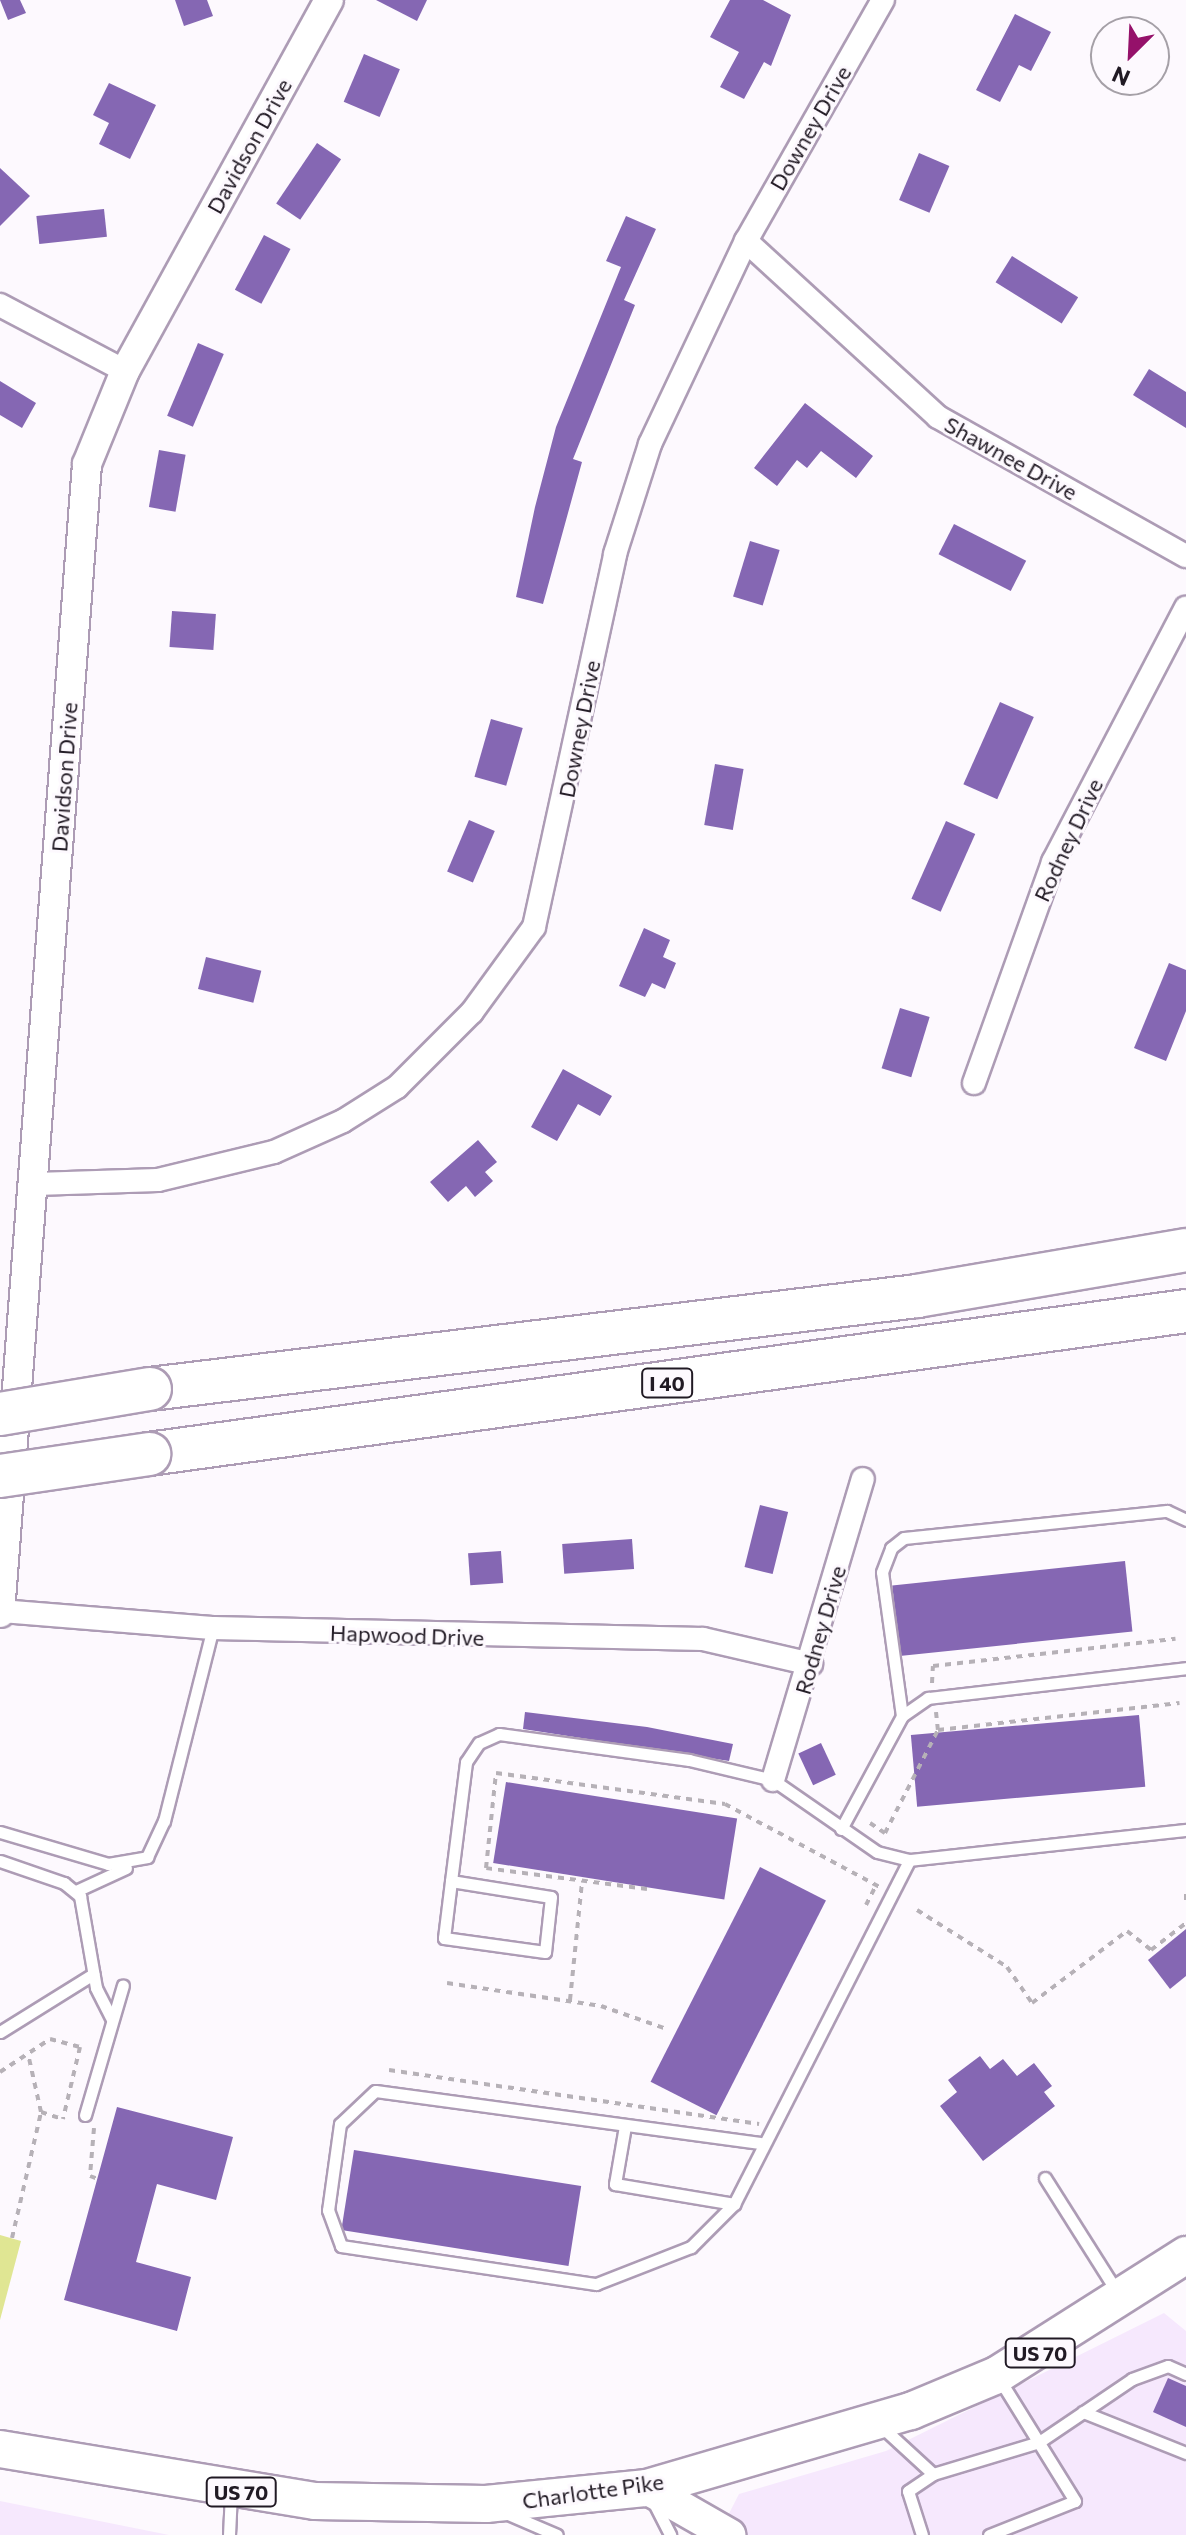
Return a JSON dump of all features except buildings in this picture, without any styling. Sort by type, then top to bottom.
[{"type":"highway","points":[[0,1414],[150,1389],[917,1296],[1186,1250]]},
{"type":"highway","name":"I 40","points":[[0,1476],[1186,1311]]},
{"type":"main road","name":"Charlotte Pike","points":[[0,2449],[231,2491],[315,2501],[486,2504],[647,2488],[877,2422],[997,2375],[1122,2300],[1186,2255]]},
{"type":"main road","points":[[647,2488],[729,2535]]},
{"type":"street","name":"Davidson Drive","points":[[0,1612],[36,1184],[87,464],[125,371],[329,0]]},
{"type":"street","name":"Downey Drive","points":[[36,1184],[158,1180],[274,1152],[397,1087],[472,1012],[534,927],[615,554],[650,444],[746,241],[883,0]]},
{"type":"street","name":"Shawnee Drive","points":[[746,241],[938,417],[1186,556]]},
{"type":"street","points":[[0,305],[125,371]]},
{"type":"street","name":"Rodney Drive","points":[[974,1083],[1053,862],[1186,608]]},
{"type":"street","name":"Rodney Drive","points":[[773,1780],[811,1664],[863,1479]]},
{"type":"street","name":"Hapwood Drive","points":[[0,1612],[213,1628],[703,1639],[811,1664]]},
{"type":"lane","points":[[902,1716],[882,1572],[891,1548],[904,1538],[1167,1511],[1186,1520]]},
{"type":"lane","points":[[0,1861],[76,1891],[130,1866],[159,1839],[213,1628]]},
{"type":"lane","points":[[841,1829],[902,1716],[928,1698],[991,1686],[1186,1668]]},
{"type":"lane","points":[[451,1881],[551,1897],[545,1952],[444,1938],[451,1881],[466,1762],[479,1743],[499,1734],[689,1760],[773,1780],[877,1852],[909,1860],[1186,1830]]},
{"type":"lane","points":[[0,1832],[130,1866]]},
{"type":"lane","points":[[760,2143],[375,2091],[340,2124],[328,2210],[341,2246],[596,2284],[691,2247],[721,2224],[734,2204],[760,2143],[909,1860]]},
{"type":"lane","points":[[76,1891],[93,1974],[112,2019]]},
{"type":"lane","points":[[0,2032],[93,1974]]},
{"type":"lane","points":[[85,2115],[123,1985]]},
{"type":"lane","points":[[625,2126],[615,2184],[734,2204]]},
{"type":"lane","points":[[1045,2178],[1122,2300]]},
{"type":"lane","points":[[922,2535],[908,2491],[933,2474],[1039,2442],[1132,2379],[1168,2366],[1186,2374]]},
{"type":"lane","points":[[989,2535],[1075,2501],[997,2375]]},
{"type":"lane","points":[[1083,2412],[1186,2453]]},
{"type":"lane","points":[[877,2422],[933,2474]]},
{"type":"lane","points":[[647,2488],[670,2535]]},
{"type":"lane","points":[[229,2535],[231,2491]]},
{"type":"lane","points":[[486,2504],[557,2535]]},
{"type":"path","points":[[932,1686],[933,1666],[1175,1639]]},
{"type":"path","points":[[938,1730],[1179,1703]]},
{"type":"path","points":[[870,1823],[885,1833],[938,1730],[936,1709]]},
{"type":"path","points":[[647,1889],[486,1868],[496,1773],[725,1804],[885,1890]]},
{"type":"path","points":[[570,2000],[582,1881]]},
{"type":"path","points":[[862,1913],[876,1885]]},
{"type":"path","points":[[1186,1894],[1186,1904]]},
{"type":"path","points":[[917,1910],[1007,1967],[1032,2003],[1127,1931],[1151,1950],[1186,1923]]},
{"type":"path","points":[[447,1983],[570,2000],[667,2029]]},
{"type":"path","points":[[0,2072],[50,2039],[80,2047],[63,2119]]},
{"type":"path","points":[[12,2238],[41,2112],[28,2054]]},
{"type":"path","points":[[389,2070],[760,2124],[767,2110]]},
{"type":"path","points":[[41,2112],[94,2128],[90,2176],[98,2179]]},
{"type":"shaded area","points":[[1164,2313],[1186,2331],[1186,2535],[718,2535],[739,2494],[886,2451]]},
{"type":"shaded area","points":[[0,2501],[169,2535],[0,2535]]},
{"type":"green space","points":[[0,2235],[21,2241],[0,2320]]}]
